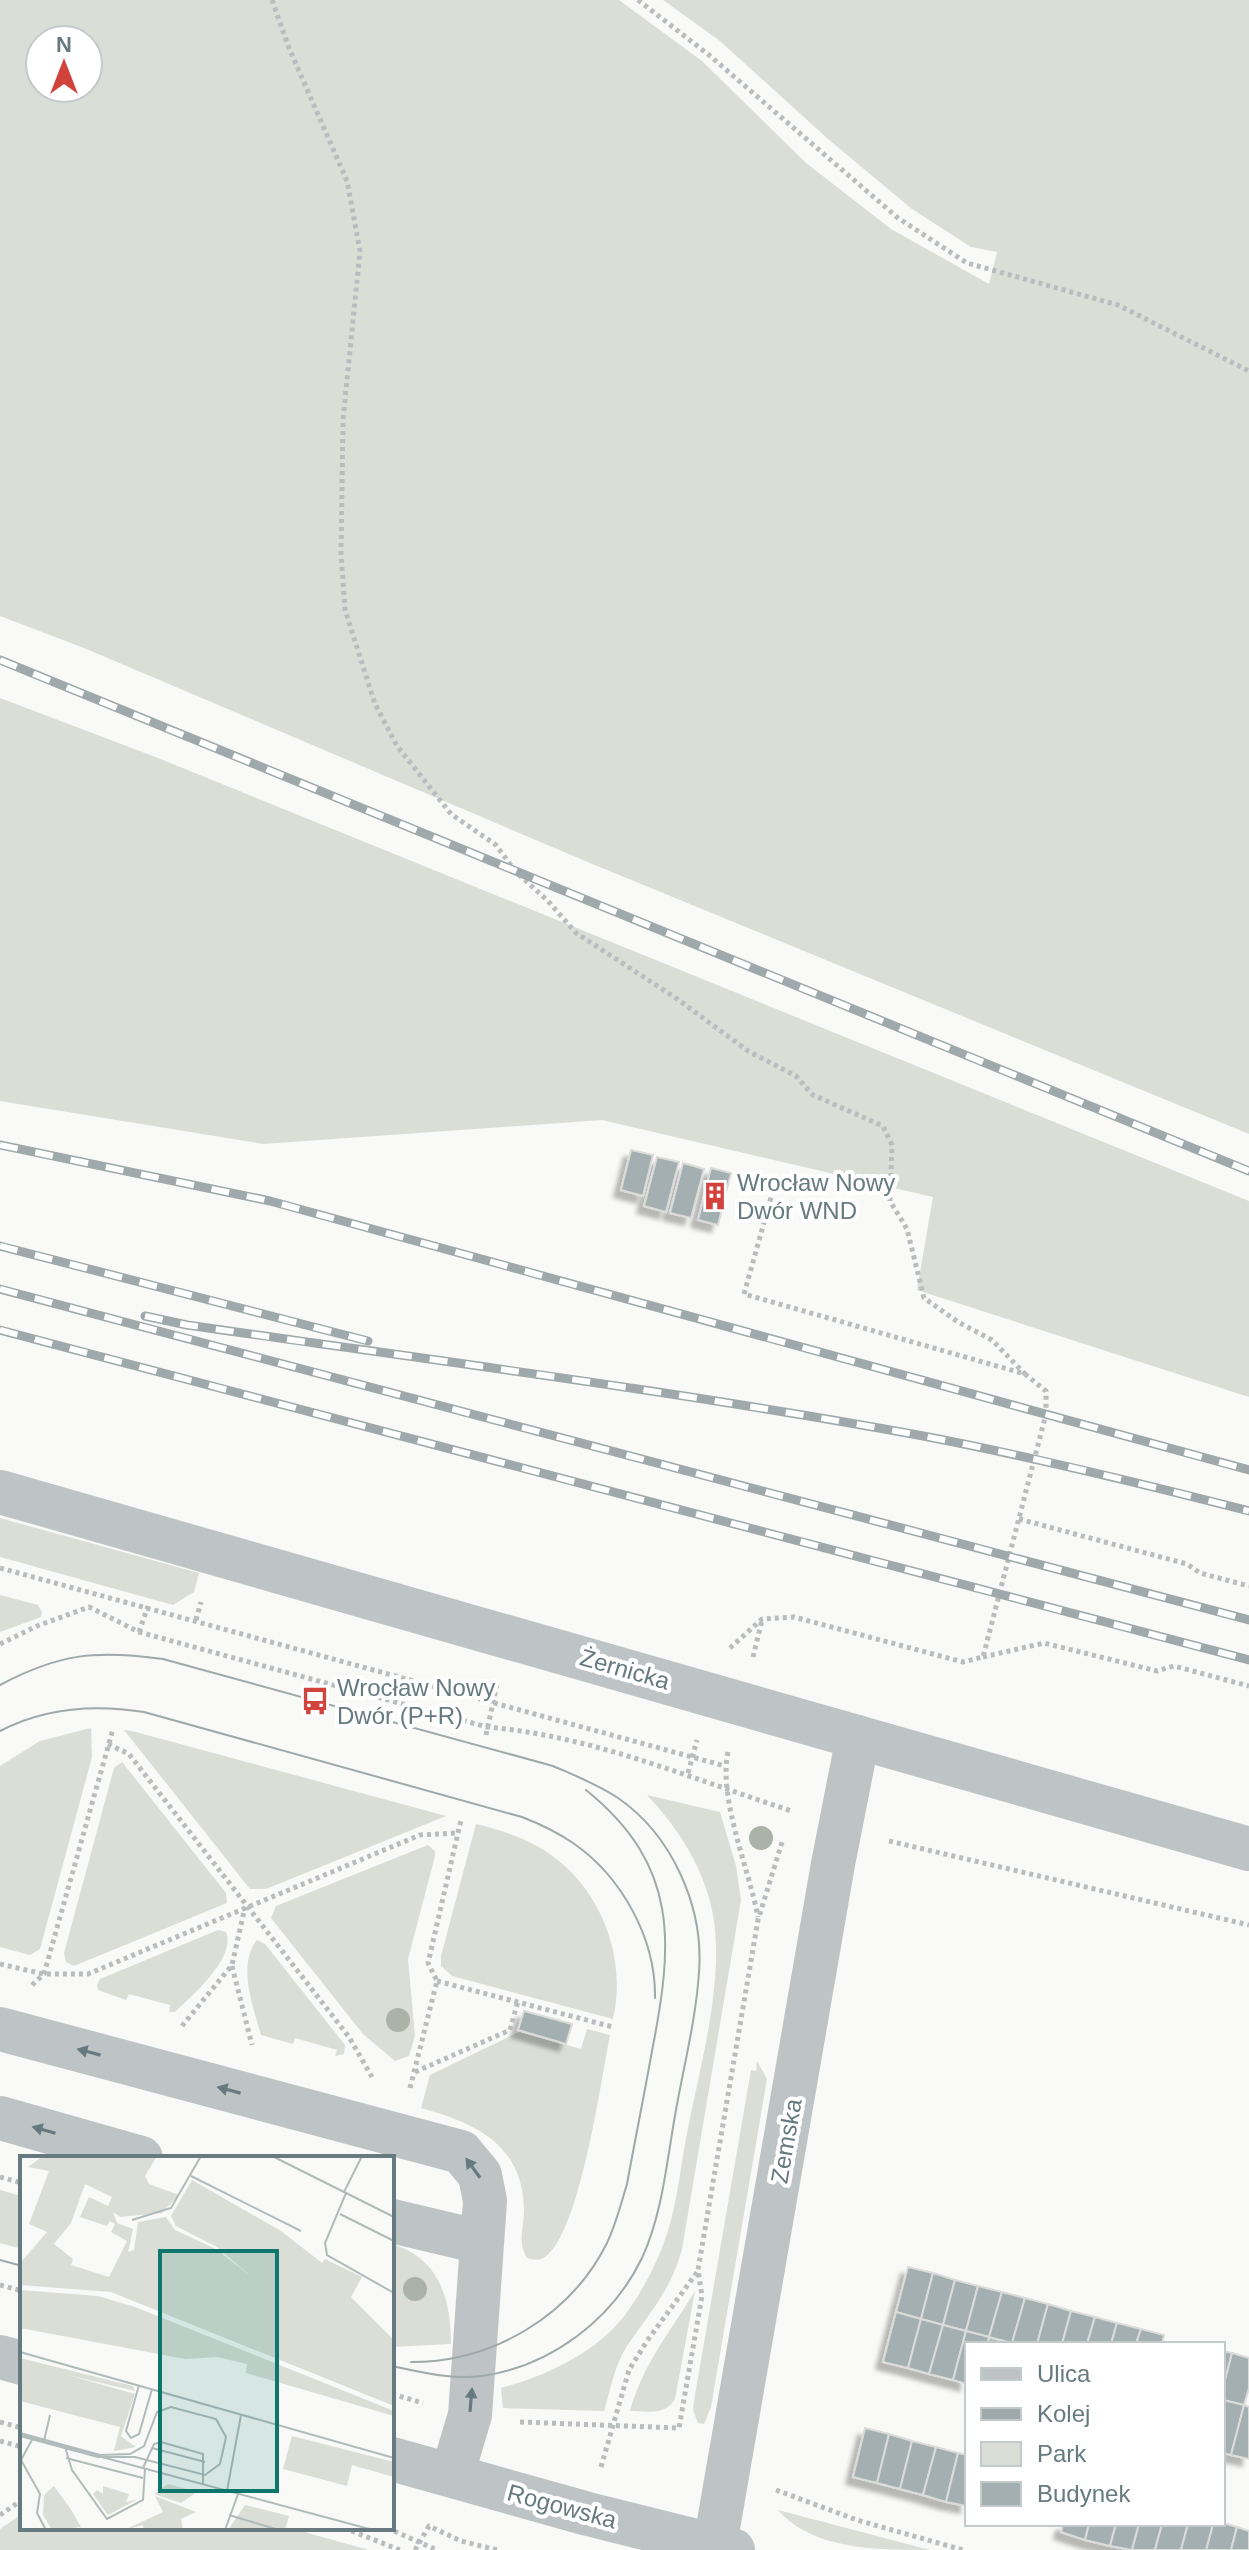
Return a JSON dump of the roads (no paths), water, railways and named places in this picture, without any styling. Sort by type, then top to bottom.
[{"type":"street","name":"Żernicka","points":[[0,1492],[1249,1849]]},
{"type":"street","name":"Zemska","points":[[724,2548],[727,2461],[858,1737]]},
{"type":"street","points":[[6,2030],[461,2152],[480,2175],[485,2201],[470,2415],[452,2475]]},
{"type":"street","points":[[0,2118],[134,2156]]},
{"type":"street","points":[[394,2221],[481,2242]]},
{"type":"street","points":[[0,2357],[20,2362]]},
{"type":"street","name":"Rogowska","points":[[394,2460],[724,2548]]},
{"type":"tram line","points":[[0,1685],[42,1666],[79,1657],[118,1655],[163,1659],[553,1766],[618,1798],[637,1813],[669,1852],[690,1898],[699,1947],[699,1972],[693,2024],[664,2185],[642,2258],[614,2301],[596,2320],[555,2351],[532,2362],[507,2371],[471,2377],[437,2375],[394,2366]]},
{"type":"tram line","points":[[0,1731],[53,1712],[89,1708],[144,1712],[522,1817],[573,1843],[606,1873],[620,1891],[642,1931],[654,1975],[655,1998]]},
{"type":"tram line","points":[[411,2362],[471,2354],[526,2330],[550,2313],[572,2293],[607,2243],[627,2184],[664,1976],[662,1909],[654,1878],[639,1848],[617,1819],[586,1790]]},
{"type":"tram line","points":[[0,2260],[20,2265]]},
{"type":"railway","points":[[0,660],[1249,1171]]},
{"type":"railway","points":[[0,1145],[270,1201],[1249,1470]]},
{"type":"railway","points":[[0,1246],[368,1341]]},
{"type":"railway","points":[[0,1289],[1249,1620]]},
{"type":"railway","points":[[145,1316],[187,1325],[645,1390],[918,1435],[1084,1470],[1249,1511]]},
{"type":"railway","points":[[0,1330],[1249,1660]]},
{"type":"place","name":"Wrocław Nowy Dwór WND","points":[[715,1196]]},
{"type":"place","name":"Wrocław Nowy Dwór (P+R)","points":[[315,1701]]}]
